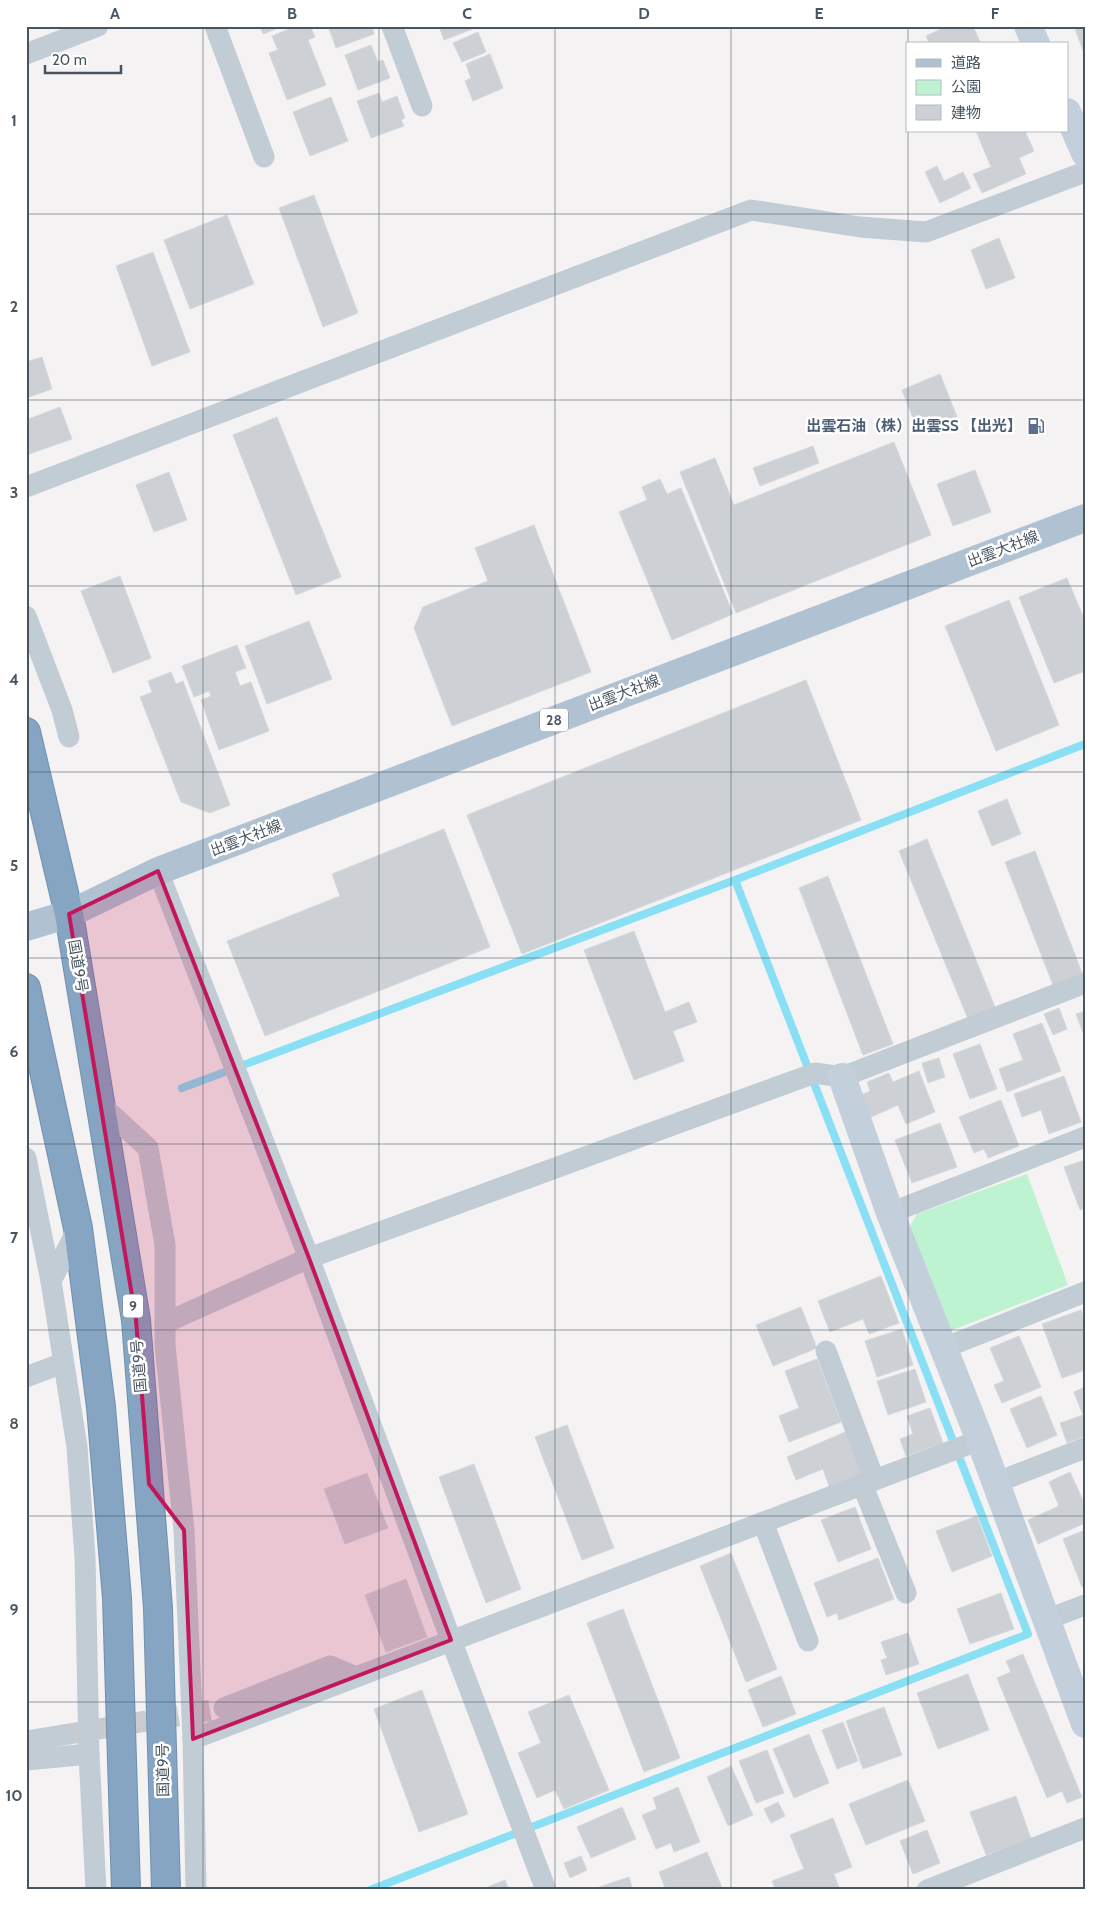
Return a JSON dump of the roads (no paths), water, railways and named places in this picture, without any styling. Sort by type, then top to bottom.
[{"type":"highway","name":"国道9号","points":[[26,732],[69,914],[136,1320],[158,1608],[167,1888]]},
{"type":"highway","points":[[26,988],[78,1228],[101,1407],[118,1598],[126,1890]]},
{"type":"main road","name":"出雲大社線","points":[[26,927],[69,914],[158,871],[1085,518]]},
{"type":"street","points":[[26,54],[98,26]]},
{"type":"street","points":[[215,26],[264,157]]},
{"type":"street","points":[[392,26],[422,106]]},
{"type":"street","points":[[1028,26],[1035,42]]},
{"type":"street","points":[[1068,114],[1083,141]]},
{"type":"street","points":[[26,488],[750,210],[860,227],[926,232],[1085,172]]},
{"type":"street","points":[[26,616],[62,710],[69,737]]},
{"type":"street","points":[[158,871],[309,1258],[546,1890]]},
{"type":"street","points":[[165,1323],[309,1258],[815,1073],[842,1077],[1085,983]]},
{"type":"street","points":[[842,1077],[890,1213],[980,1440],[1085,1724]]},
{"type":"street","points":[[100,1104],[148,1148],[165,1245],[166,1345],[184,1530],[193,1739],[196,1890]]},
{"type":"street","points":[[890,1213],[1085,1137]]},
{"type":"street","points":[[26,1158],[51,1281],[77,1446],[85,1557],[89,1754],[96,1890]]},
{"type":"street","points":[[51,1281],[78,1228]]},
{"type":"street","points":[[944,1348],[1085,1292]]},
{"type":"street","points":[[826,1351],[906,1593]]},
{"type":"street","points":[[26,1377],[63,1363]]},
{"type":"street","points":[[193,1739],[980,1440]]},
{"type":"street","points":[[996,1483],[1085,1448]]},
{"type":"street","points":[[149,1484],[184,1530]]},
{"type":"street","points":[[763,1522],[808,1641]]},
{"type":"street","points":[[85,1557],[118,1598]]},
{"type":"street","points":[[1045,1620],[1085,1605]]},
{"type":"street","points":[[224,1708],[330,1666],[356,1677]]},
{"type":"street","points":[[26,1741],[63,1736]]},
{"type":"street","points":[[26,1760],[89,1754]]},
{"type":"street","points":[[927,1890],[1085,1828]]},
{"type":"waterway","points":[[182,1088],[735,880],[1085,744]]},
{"type":"waterway","points":[[370,1890],[1028,1634],[735,880]]},
{"type":"tunnel","points":[[63,1735],[224,1708]]},
{"type":"place","name":"出雲石油（株）出雲SS 【出光】","points":[[1036,426]]}]
